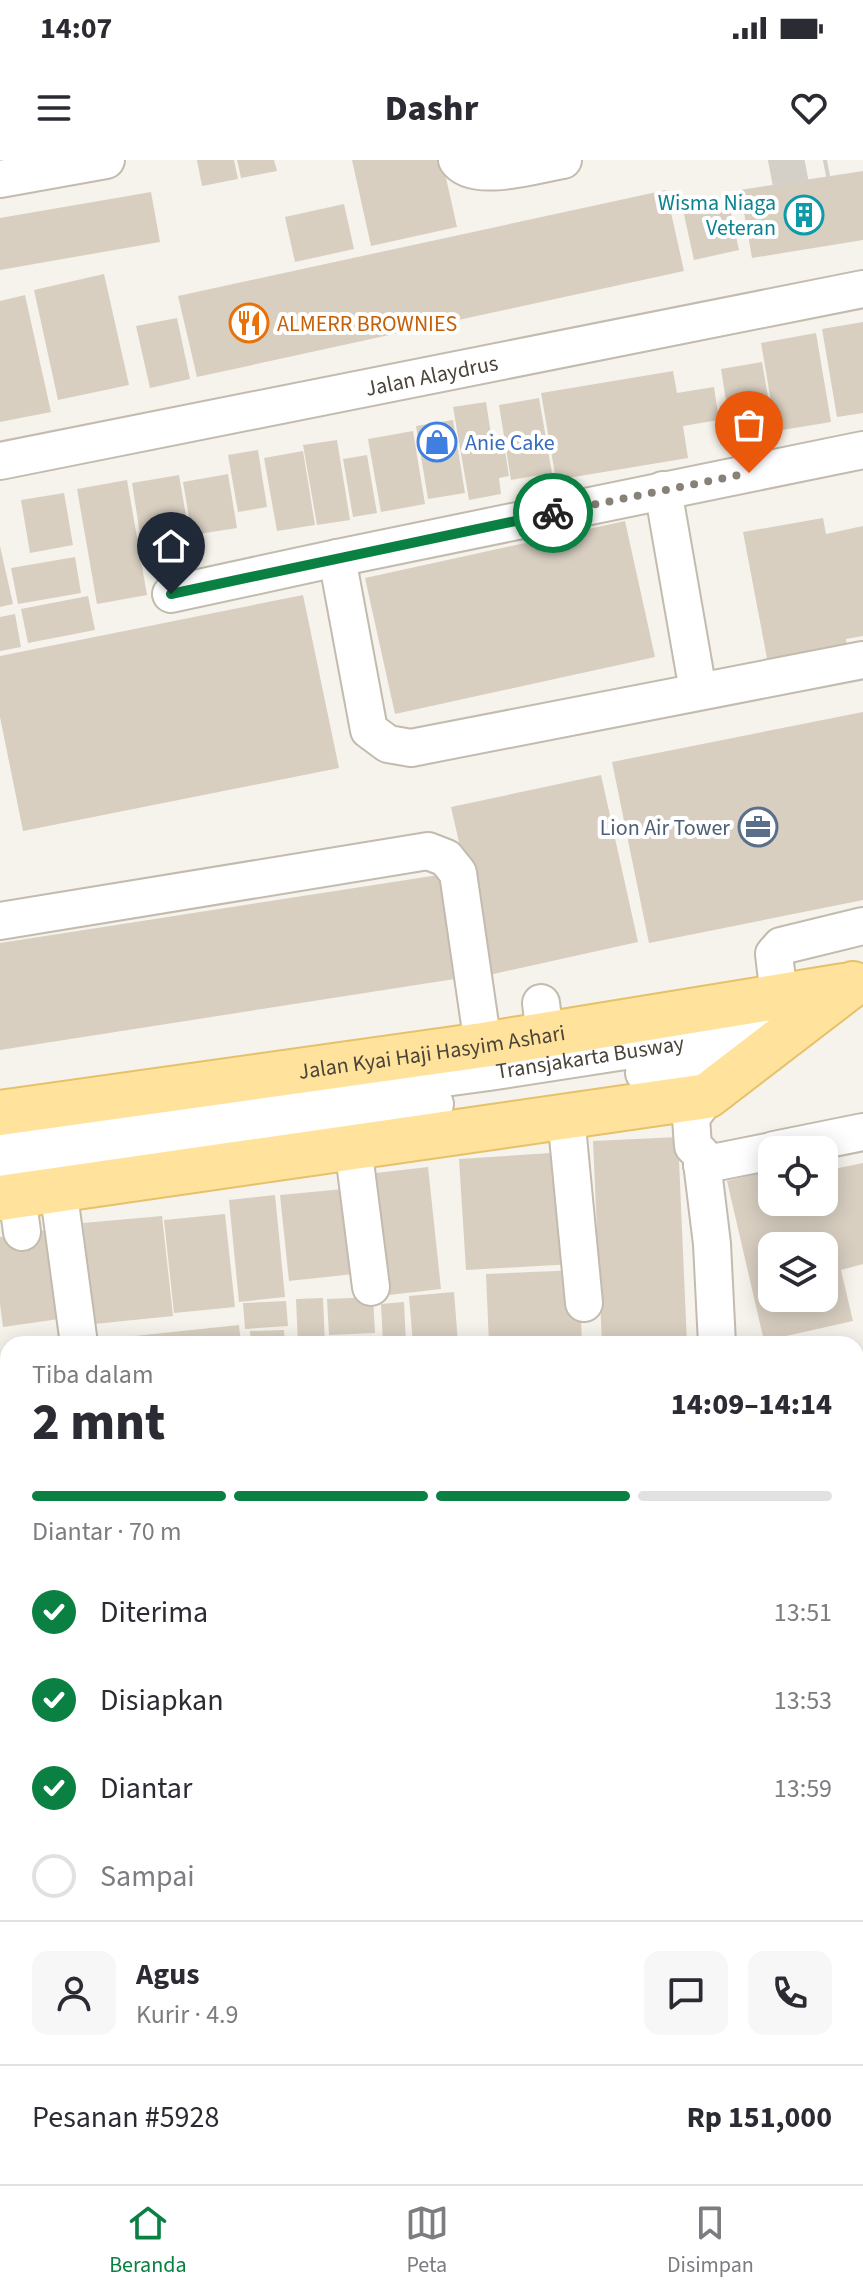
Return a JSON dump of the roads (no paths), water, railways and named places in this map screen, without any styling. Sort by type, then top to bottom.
[{"type":"main road","name":"Jalan Kyai Haji Hasyim Ashari","points":[[0,1113],[483,1045],[543,1019],[790,1010],[858,983]]},
{"type":"main road","points":[[19,1197],[353,1146],[701,1100],[757,1056],[790,1010]]},
{"type":"street","points":[[0,179],[106,160]]},
{"type":"street","points":[[457,160],[462,166],[481,173],[563,160]]},
{"type":"street","name":"Jalan Alaydrus","points":[[0,461],[863,289]]},
{"type":"street","points":[[171,594],[863,450]]},
{"type":"street","points":[[663,490],[698,691]]},
{"type":"street","points":[[337,558],[369,730],[388,744],[411,748],[863,660]]},
{"type":"street","points":[[0,921],[428,851],[446,858],[458,873],[483,1045]]},
{"type":"street","points":[[790,1010],[775,949],[863,926]]},
{"type":"street","name":"Transjakarta Busway","points":[[0,1142],[489,1072],[790,1010]]},
{"type":"street","name":"Transjakarta Busway","points":[[19,1197],[757,1056]]},
{"type":"street","points":[[701,1100],[691,1118],[693,1146],[701,1160],[712,1244],[717,1336]]},
{"type":"street","points":[[566,1116],[584,1303]]},
{"type":"street","points":[[838,1137],[863,1132]]},
{"type":"street","points":[[353,1146],[371,1287]]},
{"type":"street","points":[[701,1160],[758,1152]]},
{"type":"street","points":[[19,1197],[76,1336]]},
{"type":"tunnel","points":[[770,171],[827,160]]},
{"type":"place","name":"Wisma Niaga Veteran","points":[[804,215]]},
{"type":"place","name":"ALMERR BROWNIES","points":[[249,323]]},
{"type":"place","name":"Anie Cake","points":[[437,442]]},
{"type":"place","name":"Lion Air Tower","points":[[758,827]]}]
